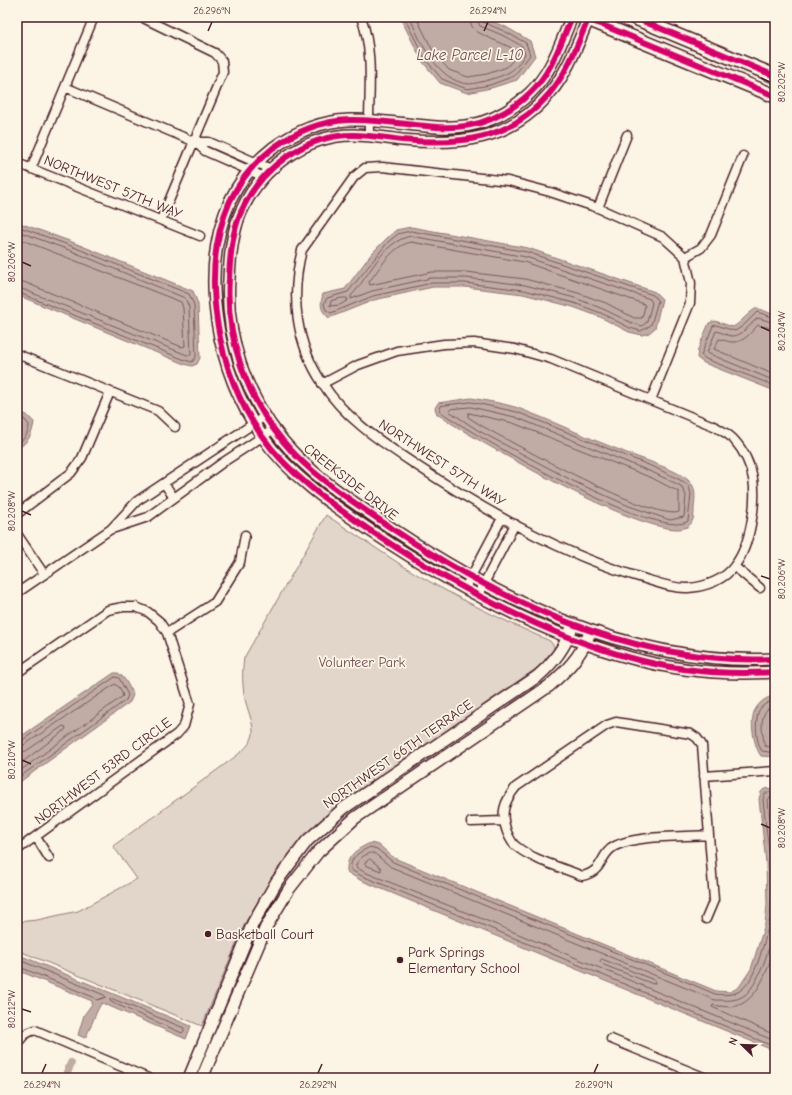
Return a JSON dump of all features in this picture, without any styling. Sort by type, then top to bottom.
[{"type":"main road","points":[[633,17],[775,76]]},
{"type":"main road","points":[[587,18],[775,96]]},
{"type":"street","points":[[31,169],[94,17]]},
{"type":"street","points":[[141,17],[215,53],[222,61],[223,72],[161,220]]},
{"type":"street","points":[[361,17],[365,30],[369,56],[369,136]]},
{"type":"street","name":"CREEKSIDE DRIVE","points":[[572,17],[551,66],[541,81],[526,96],[504,112],[481,122],[451,128],[368,121],[334,122],[300,132],[276,146],[253,166],[231,198],[222,224],[217,248],[214,290],[218,328],[226,364],[239,397],[262,437],[295,473],[330,502],[396,548],[465,588],[585,644],[631,658],[683,668],[710,671],[775,672]]},
{"type":"street","name":"CREEKSIDE DRIVE","points":[[587,18],[571,59],[550,94],[536,108],[507,128],[489,136],[461,142],[438,143],[350,135],[322,140],[294,151],[267,173],[248,198],[240,214],[235,232],[231,256],[228,304],[234,343],[243,371],[265,416],[293,453],[339,492],[393,530],[471,576],[532,607],[590,631],[632,644],[686,655],[720,659],[775,660]]},
{"type":"street","points":[[65,87],[194,142],[209,142],[267,173]]},
{"type":"street","points":[[627,135],[598,208],[663,237],[684,257],[691,283],[690,303],[651,400]]},
{"type":"street","points":[[684,257],[701,248],[711,235],[743,156]]},
{"type":"street","name":"NORTHWEST 57TH WAY","points":[[17,163],[200,236]]},
{"type":"street","name":"NORTHWEST 57TH WAY","points":[[598,208],[550,192],[508,181],[382,167],[365,168],[354,177],[302,250],[295,284],[295,306],[299,332],[306,351],[322,384],[338,403],[360,424],[399,454],[502,518],[613,569],[655,582],[685,588],[705,586],[722,577],[735,567]]},
{"type":"street","points":[[322,384],[358,365],[397,351],[444,344],[474,343],[515,349],[551,359],[716,427],[735,439],[747,458],[753,478],[754,496],[748,537],[735,567],[760,588]]},
{"type":"street","points":[[17,354],[158,412],[175,427]]},
{"type":"street","points":[[17,514],[71,473],[82,458],[110,392]]},
{"type":"street","points":[[17,593],[111,529],[137,501],[265,416]]},
{"type":"street","points":[[111,529],[148,517],[274,429]]},
{"type":"street","points":[[164,483],[174,498]]},
{"type":"street","points":[[465,588],[502,518]]},
{"type":"street","points":[[478,595],[515,524]]},
{"type":"street","points":[[17,534],[44,574]]},
{"type":"street","points":[[167,633],[215,602],[240,562],[245,535]]},
{"type":"street","name":"NORTHWEST 53RD CIRCLE","points":[[17,673],[108,610],[123,607],[136,607],[148,612],[159,621],[167,633],[190,704],[184,726],[177,734],[17,850]]},
{"type":"street","name":"NORTHWEST 66TH TERRACE","points":[[189,1078],[224,988],[253,923],[277,882],[307,841],[344,808],[538,676],[552,664],[569,637],[574,624]]},
{"type":"street","name":"NORTHWEST 66TH TERRACE","points":[[202,1078],[266,927],[289,889],[318,852],[355,818],[549,686],[564,673],[585,644],[590,631]]},
{"type":"street","points":[[706,919],[714,900],[709,835],[704,776],[702,745],[697,738],[691,734],[616,722],[607,725],[516,787],[509,796],[504,808],[503,820],[515,846],[525,852],[582,876],[590,874],[598,868],[605,855],[613,847],[626,841],[709,835]]},
{"type":"street","points":[[704,776],[775,771]]},
{"type":"street","points":[[471,822],[503,820]]},
{"type":"street","name":"NORTHWEST 53RD CIRCLE","points":[[36,837],[49,858]]},
{"type":"street","points":[[224,988],[238,994]]},
{"type":"street","points":[[17,1046],[26,1032],[34,1030],[130,1075],[148,1078]]},
{"type":"street","points":[[610,1039],[706,1078]]},
{"type":"green space","name":"Volunteer Park","points":[[326,515],[400,564],[436,585],[492,614],[550,641],[554,646],[553,653],[547,661],[339,805],[284,866],[260,898],[245,923],[202,1026],[17,950],[17,922],[37,920],[78,911],[137,879],[113,846],[240,753],[250,741],[253,732],[243,689],[244,658]]},
{"type":"water","name":"Lake Parcel L-10","points":[[400,17],[480,17],[506,27],[530,41],[535,56],[517,80],[491,88],[467,93],[440,83],[422,61]]},
{"type":"water","points":[[17,222],[72,242],[193,291],[198,304],[200,358],[197,364],[192,366],[184,364],[17,295]]},
{"type":"water","points":[[411,227],[528,248],[655,292],[662,299],[655,328],[649,333],[642,335],[629,332],[600,317],[573,307],[523,294],[465,287],[433,287],[374,300],[329,318],[322,307],[321,301],[323,294],[345,289],[372,253],[386,239],[396,230]]},
{"type":"water","points":[[757,308],[775,315],[775,391],[704,363],[697,358],[698,349],[709,323],[715,321],[733,327],[750,312]]},
{"type":"water","points":[[471,398],[501,403],[518,408],[675,472],[688,480],[694,489],[694,513],[691,523],[687,527],[668,528],[639,520],[603,505],[522,465],[437,414],[435,408],[438,403]]},
{"type":"water","points":[[17,411],[27,415],[34,422],[29,438],[17,449]]},
{"type":"water","points":[[114,673],[121,675],[127,683],[133,695],[130,702],[17,784],[17,739]]},
{"type":"water","points":[[775,695],[775,757],[761,756],[758,752],[753,733],[753,714],[761,702]]},
{"type":"water","points":[[775,788],[775,1051],[360,880],[347,872],[348,861],[356,851],[370,843],[379,845],[394,858],[716,991],[730,992],[739,987],[751,969],[765,924],[767,905],[766,863],[759,799],[761,792],[764,789]]},
{"type":"water","points":[[17,954],[191,1026],[186,1039],[102,1003],[85,1038],[78,1035],[84,1015],[92,1004],[92,1001],[17,970]]},
{"type":"waterway","points":[[65,1078],[71,1063]]},
{"type":"cycle path","points":[[572,17],[555,57],[538,85],[508,110],[486,121],[465,126],[443,127],[374,121],[339,121],[319,125],[300,132],[281,142],[260,159],[248,172],[234,193],[220,229],[215,259],[214,290],[217,322],[224,353],[234,383],[246,411],[262,436],[285,464],[326,499],[371,531],[463,587],[529,621],[563,635],[631,658],[666,666],[702,671],[739,673],[775,672]]},
{"type":"cycle path","points":[[583,17],[775,96]]},
{"type":"cycle path","points":[[589,17],[572,57],[562,76],[549,94],[534,110],[518,122],[500,131],[463,140],[444,142],[402,140],[359,135],[335,137],[318,141],[301,148],[272,168],[249,196],[235,228],[232,244],[229,270],[229,300],[231,322],[240,364],[248,385],[269,423],[292,452],[303,463],[327,483],[365,510],[422,548],[469,576],[566,622],[617,639],[669,651],[721,658],[775,659]]},
{"type":"cycle path","points":[[633,17],[775,76]]},
{"type":"place","name":"Basketball Court","points":[[208,934]]},
{"type":"place","name":"Park Springs Elementary School","points":[[400,960]]}]
